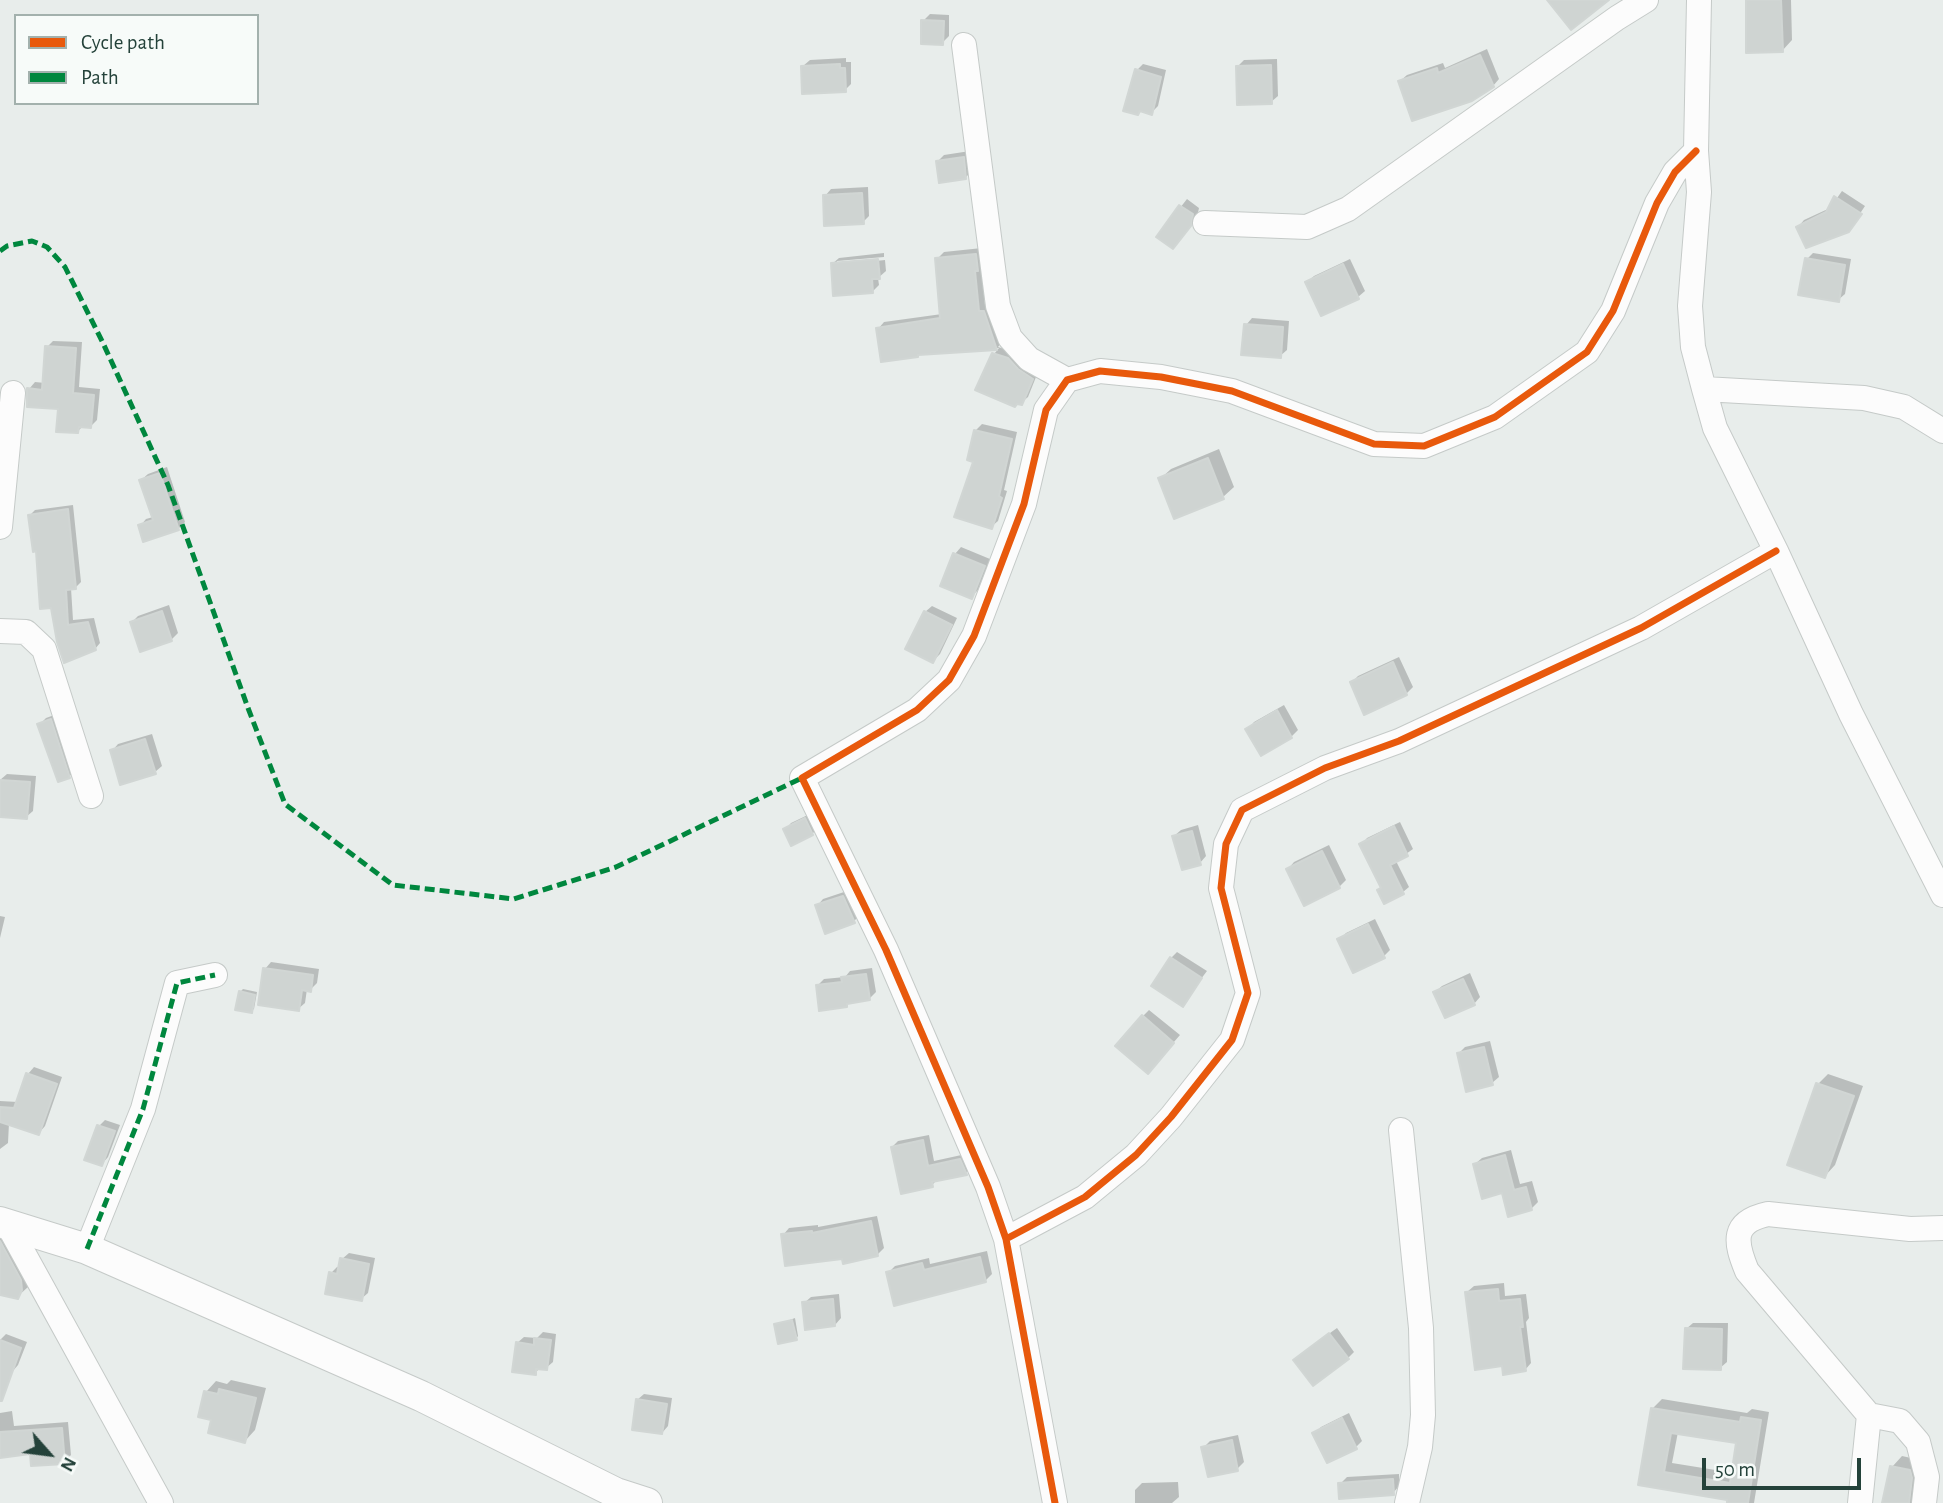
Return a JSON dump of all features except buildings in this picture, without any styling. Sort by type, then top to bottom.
[{"type":"street","points":[[1205,223],[1307,227],[1348,209],[1646,0]]},
{"type":"street","points":[[1699,0],[1696,151],[1699,192],[1690,306],[1692,347],[1715,428],[1776,551],[1851,714],[1943,895]]},
{"type":"street","points":[[964,45],[998,306],[1010,338],[1029,359],[1067,380]]},
{"type":"street","points":[[1055,1503],[1006,1239],[988,1187],[886,950],[802,778],[917,710],[948,680],[974,636],[1024,504],[1046,410],[1067,380],[1100,372],[1161,377],[1232,391],[1374,444],[1424,446],[1495,416],[1587,352],[1613,312],[1657,203],[1675,172],[1696,151]]},
{"type":"street","points":[[1704,389],[1864,398],[1904,407],[1943,431]]},
{"type":"street","points":[[0,527],[13,393]]},
{"type":"street","points":[[1006,1239],[1085,1197],[1136,1155],[1171,1117],[1232,1040],[1248,993],[1221,888],[1226,845],[1242,810],[1325,768],[1399,741],[1641,628],[1776,551]]},
{"type":"street","points":[[0,631],[26,632],[44,649],[91,796]]},
{"type":"street","points":[[88,1249],[144,1109],[177,983],[215,975]]},
{"type":"street","points":[[1401,1130],[1421,1328],[1423,1415],[1420,1447],[1407,1503]]},
{"type":"street","points":[[1924,1503],[1927,1477],[1918,1442],[1900,1421],[1869,1415],[1747,1271],[1738,1250],[1738,1236],[1742,1225],[1753,1217],[1768,1214],[1910,1228],[1943,1228]]},
{"type":"street","points":[[4,1223],[88,1249],[421,1396],[616,1493],[647,1503]]},
{"type":"street","points":[[4,1223],[161,1503]]},
{"type":"street","points":[[1860,1503],[1869,1415]]},
{"type":"marked path","points":[[0,251],[7,246],[32,241],[47,247],[65,267],[168,485],[285,804],[393,885],[514,899],[616,867],[802,778]]},
{"type":"marked path","points":[[87,1249],[143,1109],[177,983],[215,975]]},
{"type":"cycle path","points":[[1055,1503],[1006,1239],[988,1187],[886,950],[802,778],[917,710],[949,680],[974,636],[1024,504],[1046,410],[1067,380],[1100,371],[1161,377],[1232,391],[1374,444],[1424,446],[1495,417],[1587,352],[1613,311],[1657,203],[1675,172],[1696,151]]},
{"type":"cycle path","points":[[1006,1239],[1085,1197],[1136,1155],[1171,1117],[1232,1040],[1248,993],[1221,888],[1226,844],[1242,810],[1325,768],[1399,741],[1641,628],[1776,551]]}]
